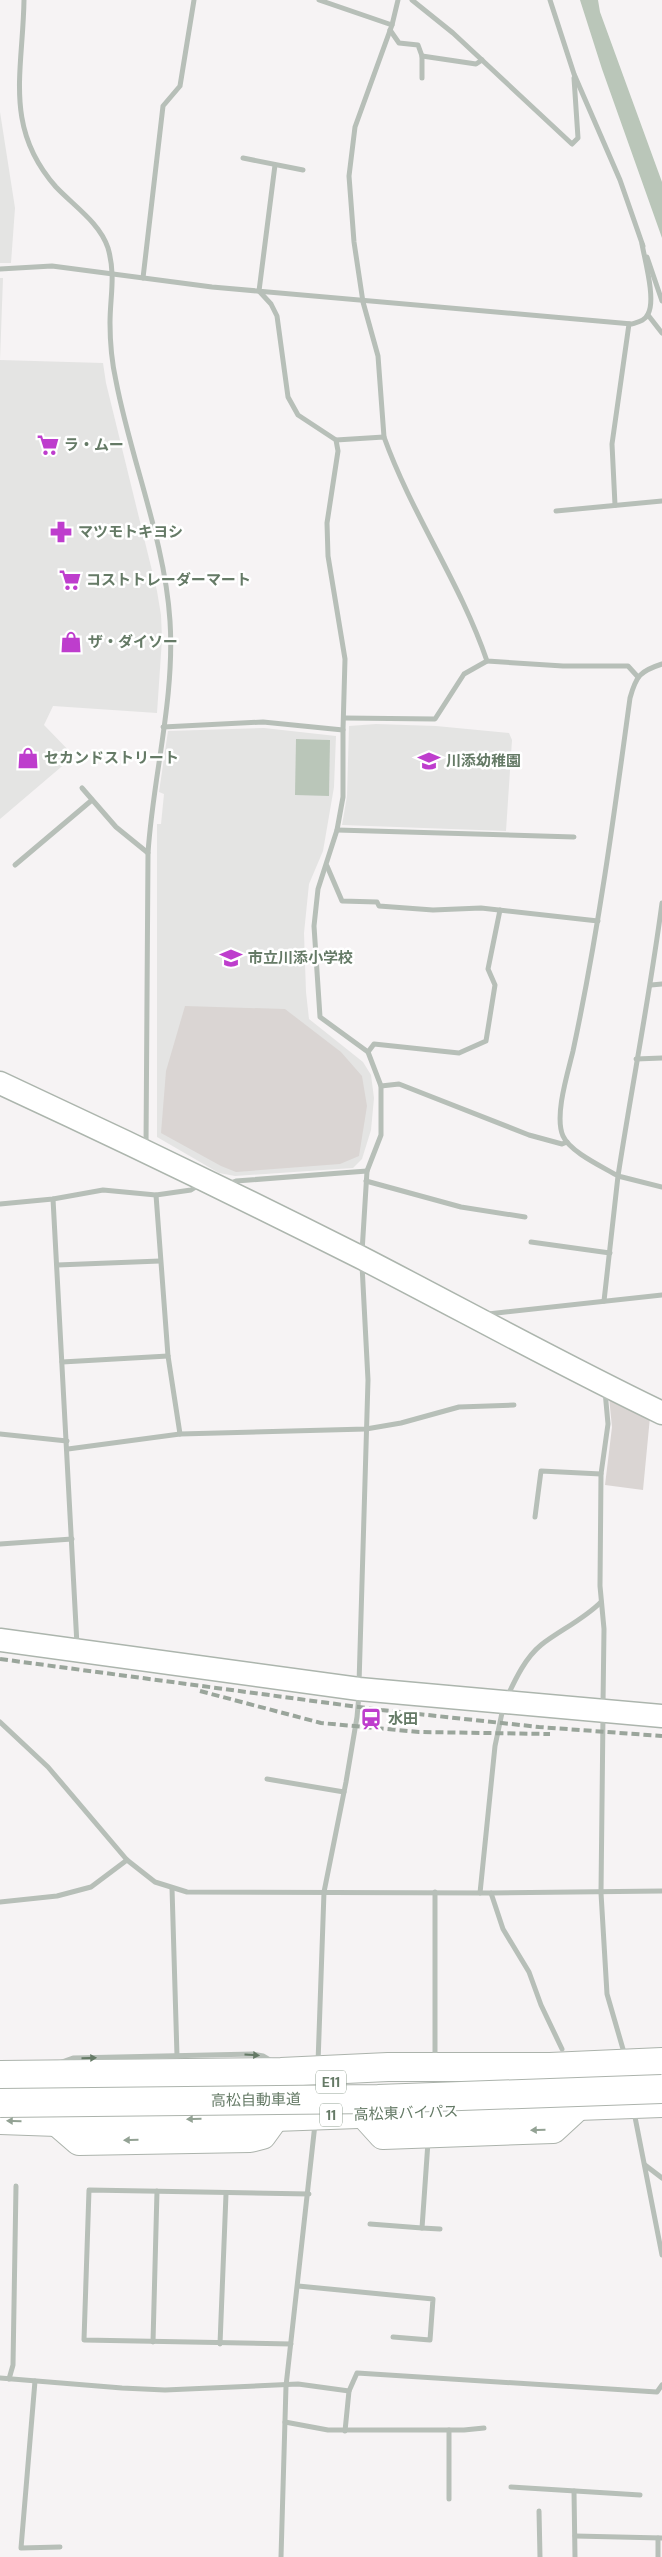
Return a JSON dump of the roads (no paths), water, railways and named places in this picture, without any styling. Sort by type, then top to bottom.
[{"type":"highway","points":[[358,2068],[385,2054],[523,2049],[542,2056],[556,2058]]},
{"type":"highway","name":"高松東バイパス","points":[[0,2075],[281,2072],[318,2079],[358,2068],[556,2058],[629,2080],[662,2103]]},
{"type":"highway","name":"高松東バイパス","points":[[0,2120],[57,2122],[275,2117],[578,2106],[662,2062]]},
{"type":"highway","name":"高松自動車道","points":[[0,2088],[662,2074]]},
{"type":"highway","name":"高松自動車道","points":[[0,2103],[378,2099],[662,2089]]},
{"type":"highway","points":[[364,2114],[383,2135],[429,2134],[553,2129],[578,2106]]},
{"type":"street","points":[[24,0],[18,99],[21,120],[41,168],[56,187],[97,228],[104,239],[114,274],[110,322],[116,382],[157,546],[170,621],[169,687],[150,820],[148,853],[146,1150]]},
{"type":"street","points":[[143,278],[163,106],[180,86],[194,0]]},
{"type":"street","points":[[319,0],[391,28],[399,43],[418,45],[422,56],[422,78]]},
{"type":"street","points":[[398,0],[391,28],[355,127],[349,176],[354,242],[363,302],[378,356],[384,437],[398,476],[450,573],[477,632],[487,661]]},
{"type":"street","points":[[412,0],[482,60],[572,144],[578,138],[574,74]]},
{"type":"street","points":[[550,0],[574,74],[620,180],[662,301]]},
{"type":"street","points":[[422,56],[453,59],[476,64],[482,60]]},
{"type":"street","points":[[243,158],[303,170]]},
{"type":"street","points":[[259,291],[276,164]]},
{"type":"street","points":[[0,269],[52,266],[363,302],[629,324],[642,321],[648,315],[651,304],[642,244]]},
{"type":"street","points":[[259,291],[271,304],[277,316],[288,397],[298,414],[336,440],[384,437]]},
{"type":"street","points":[[648,315],[662,333]]},
{"type":"street","points":[[615,505],[612,444],[629,324]]},
{"type":"street","points":[[281,2557],[286,2386],[309,2194],[316,2116],[324,1892],[357,1717],[359,1689],[368,1380],[361,1258],[367,1171],[381,1136],[381,1086],[368,1052],[320,1017],[314,926],[318,889],[327,866],[337,830],[343,798],[345,659],[327,547],[327,523],[338,451],[336,440]]},
{"type":"street","points":[[556,511],[662,501]]},
{"type":"street","points":[[344,718],[435,719],[464,674],[487,661],[563,666],[628,666],[638,678]]},
{"type":"street","points":[[662,664],[646,669],[638,678],[630,698],[591,967],[562,1098],[561,1121],[563,1136],[570,1146],[618,1176],[662,1187]]},
{"type":"street","points":[[163,727],[264,722],[343,730]]},
{"type":"street","points":[[82,788],[116,827],[148,853]]},
{"type":"street","points":[[15,865],[92,800]]},
{"type":"street","points":[[337,830],[574,837]]},
{"type":"street","points":[[327,866],[342,901],[377,902],[379,906],[433,910],[481,908],[598,921]]},
{"type":"street","points":[[604,1302],[618,1176],[636,1059],[651,985],[662,903]]},
{"type":"street","points":[[368,1052],[374,1044],[459,1053],[486,1041],[496,985],[488,969],[500,910]]},
{"type":"street","points":[[651,985],[662,984]]},
{"type":"street","points":[[636,1059],[662,1058]]},
{"type":"street","points":[[0,1083],[146,1150],[361,1258],[662,1414]]},
{"type":"street","points":[[381,1086],[398,1084],[529,1135],[562,1144],[567,1142]]},
{"type":"street","points":[[0,1204],[53,1199],[103,1190],[156,1195],[191,1190],[236,1180],[367,1171]]},
{"type":"street","points":[[366,1181],[461,1208],[525,1217]]},
{"type":"street","points":[[156,1195],[168,1356],[180,1434]]},
{"type":"street","points":[[53,1199],[68,1449],[77,1650]]},
{"type":"street","points":[[531,1242],[610,1253]]},
{"type":"street","points":[[57,1265],[160,1261]]},
{"type":"street","points":[[470,1316],[662,1295]]},
{"type":"street","points":[[62,1362],[168,1356]]},
{"type":"street","points":[[605,1385],[608,1424],[601,1474],[603,1712],[601,1892],[607,1994],[629,2080],[662,2255]]},
{"type":"street","points":[[68,1449],[180,1434],[366,1429],[401,1424],[459,1407],[514,1405]]},
{"type":"street","points":[[0,1434],[67,1442]]},
{"type":"street","points":[[535,1517],[541,1471],[601,1474]]},
{"type":"street","points":[[0,1544],[72,1539]]},
{"type":"street","points":[[480,1893],[495,1746],[504,1702],[519,1671],[540,1646],[569,1628],[602,1602]]},
{"type":"street","points":[[0,1640],[359,1689],[662,1716]]},
{"type":"street","points":[[0,1722],[48,1767],[127,1860],[155,1882],[187,1892],[491,1893],[662,1890]]},
{"type":"street","points":[[267,1779],[344,1792]]},
{"type":"street","points":[[0,1902],[57,1896],[91,1886],[127,1860]]},
{"type":"street","points":[[172,1888],[177,2056]]},
{"type":"street","points":[[435,1892],[435,2052]]},
{"type":"street","points":[[491,1893],[504,1929],[529,1972],[541,2004],[556,2058]]},
{"type":"street","points":[[46,2075],[60,2063],[73,2058],[253,2054],[263,2056],[281,2072]]},
{"type":"street","points":[[422,2228],[429,2134]]},
{"type":"street","points":[[645,2165],[662,2178]]},
{"type":"street","points":[[10,2379],[13,2365],[16,2186]]},
{"type":"street","points":[[291,2344],[84,2340],[89,2190],[226,2194],[309,2194]]},
{"type":"street","points":[[153,2342],[157,2191]]},
{"type":"street","points":[[220,2344],[226,2194]]},
{"type":"street","points":[[370,2224],[440,2229]]},
{"type":"street","points":[[298,2286],[433,2299],[430,2340],[393,2337]]},
{"type":"street","points":[[344,2431],[349,2391],[357,2373],[657,2392],[662,2385]]},
{"type":"street","points":[[0,2378],[164,2390],[298,2384],[349,2391]]},
{"type":"street","points":[[35,2381],[22,2548],[60,2547]]},
{"type":"street","points":[[285,2422],[344,2431],[484,2428]]},
{"type":"street","points":[[448,2430],[449,2499]]},
{"type":"street","points":[[510,2487],[640,2495]]},
{"type":"street","points":[[574,2491],[575,2557]]},
{"type":"street","points":[[539,2511],[540,2557]]},
{"type":"street","points":[[575,2536],[660,2538],[658,2557]]},
{"type":"railway","points":[[0,1659],[381,1710],[539,1727],[662,1736]]},
{"type":"railway","points":[[200,1691],[321,1723],[419,1732],[550,1734]]},
{"type":"place","name":"ラ・ムー","points":[[48,445]]},
{"type":"place","name":"マツモトキヨシ","points":[[61,532]]},
{"type":"place","name":"コストトレーダーマート","points":[[70,580]]},
{"type":"place","name":"ザ・ダイソー","points":[[71,642]]},
{"type":"place","name":"セカンドストリート","points":[[28,758]]},
{"type":"place","name":"川添幼稚園","points":[[429,761]]},
{"type":"place","name":"市立川添小学校","points":[[231,958]]},
{"type":"place","name":"水田","points":[[371,1719]]}]
